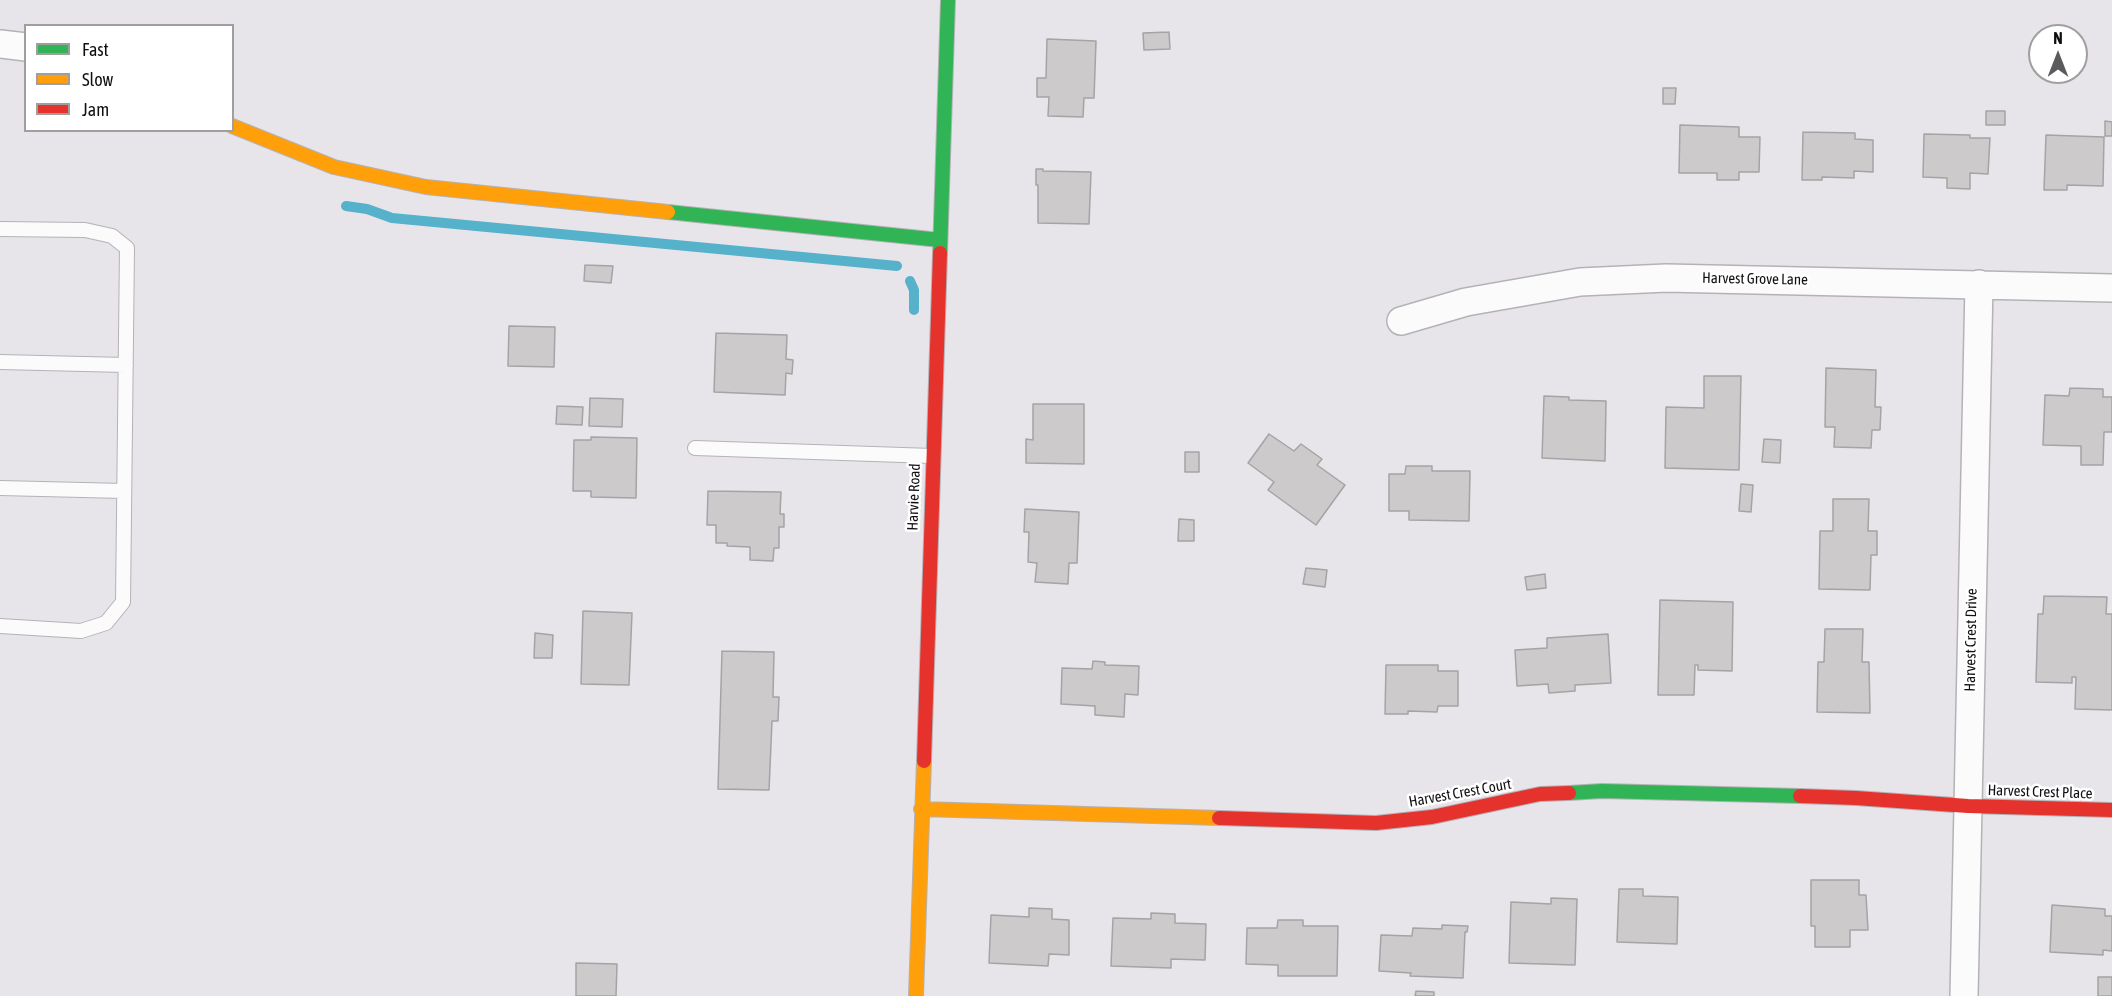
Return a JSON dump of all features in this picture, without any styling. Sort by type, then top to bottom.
[{"type":"street","name":"Harvie Road","points":[[916,996],[948,0]]},
{"type":"street","points":[[0,44],[24,47]]},
{"type":"street","points":[[234,127],[334,167],[426,187],[940,240]]},
{"type":"street","name":"Harvest Grove Lane","points":[[1401,321],[1466,302],[1580,282],[1666,278],[2112,288]]},
{"type":"street","name":"Harvest Crest Drive","points":[[1964,996],[1979,284]]},
{"type":"street","name":"Harvest Crest Court","points":[[921,809],[1376,823],[1432,818],[1540,794],[1602,791],[1856,798],[1968,806]]},
{"type":"street","name":"Harvest Crest Place","points":[[1968,806],[2112,810]]},
{"type":"lane","points":[[0,229],[85,230],[111,236],[127,248],[123,602],[106,623],[81,631],[0,626]]},
{"type":"lane","points":[[0,362],[126,365]]},
{"type":"lane","points":[[695,448],[932,456]]},
{"type":"lane","points":[[0,488],[124,491]]},
{"type":"building","points":[[1169,32],[1170,49],[1144,50],[1143,33]]},
{"type":"building","points":[[1047,39],[1096,41],[1094,98],[1084,98],[1083,117],[1048,116],[1049,97],[1037,97],[1037,78],[1046,78]]},
{"type":"building","points":[[1663,88],[1676,88],[1675,104],[1663,104]]},
{"type":"building","points":[[1986,111],[2005,111],[2005,125],[1986,125]]},
{"type":"building","points":[[2105,121],[2112,122],[2112,136],[2105,136]]},
{"type":"building","points":[[1680,125],[1739,127],[1739,137],[1760,137],[1759,172],[1739,172],[1739,180],[1717,180],[1717,173],[1679,173]]},
{"type":"building","points":[[1803,132],[1855,133],[1855,139],[1873,140],[1873,172],[1854,171],[1854,178],[1822,177],[1822,180],[1802,180]]},
{"type":"building","points":[[1924,134],[1990,138],[1988,174],[1970,173],[1970,189],[1947,188],[1947,178],[1923,177]]},
{"type":"building","points":[[2046,135],[2104,137],[2103,186],[2067,185],[2067,190],[2044,190]]},
{"type":"building","points":[[1036,169],[1091,172],[1089,224],[1038,223]]},
{"type":"building","points":[[585,265],[613,266],[611,283],[584,281]]},
{"type":"building","points":[[509,326],[555,327],[554,367],[508,366]]},
{"type":"building","points":[[716,333],[787,335],[786,359],[793,360],[792,374],[786,373],[785,395],[714,392]]},
{"type":"building","points":[[1826,368],[1876,370],[1875,407],[1881,407],[1880,430],[1872,430],[1871,448],[1834,447],[1835,427],[1825,427]]},
{"type":"building","points":[[1704,376],[1741,376],[1739,470],[1665,468],[1666,407],[1704,408]]},
{"type":"building","points":[[2070,388],[2103,389],[2103,397],[2112,397],[2112,432],[2104,432],[2103,465],[2081,465],[2081,446],[2043,445],[2045,395],[2069,396]]},
{"type":"building","points":[[1544,396],[1569,397],[1569,400],[1606,401],[1605,461],[1542,458]]},
{"type":"building","points":[[590,398],[623,399],[622,427],[589,426]]},
{"type":"building","points":[[1033,404],[1084,404],[1084,464],[1026,463],[1026,439],[1033,440]]},
{"type":"building","points":[[557,406],[583,407],[582,425],[556,424]]},
{"type":"building","points":[[1269,434],[1294,451],[1301,444],[1322,459],[1317,465],[1345,485],[1316,525],[1268,490],[1274,482],[1248,463]]},
{"type":"building","points":[[591,437],[637,438],[636,498],[591,497],[591,491],[573,491],[574,440],[591,440]]},
{"type":"building","points":[[1764,439],[1781,440],[1780,463],[1762,462]]},
{"type":"building","points":[[1185,452],[1199,452],[1199,472],[1185,472]]},
{"type":"building","points":[[1406,466],[1432,466],[1432,471],[1470,471],[1469,521],[1409,520],[1409,511],[1389,511],[1389,474],[1405,474]]},
{"type":"building","points":[[1741,484],[1753,485],[1751,512],[1739,511]]},
{"type":"building","points":[[708,491],[781,492],[780,514],[784,514],[784,527],[779,527],[779,548],[774,548],[773,561],[750,560],[750,547],[716,543],[716,525],[707,525]]},
{"type":"building","points":[[1833,499],[1869,499],[1868,531],[1877,531],[1877,555],[1871,555],[1870,590],[1819,589],[1820,531],[1833,531]]},
{"type":"building","points":[[1025,509],[1079,512],[1077,563],[1069,563],[1068,584],[1035,582],[1037,563],[1028,562],[1029,532],[1024,532]]},
{"type":"building","points":[[1179,519],[1194,520],[1194,541],[1178,541]]},
{"type":"building","points":[[1306,568],[1327,570],[1325,587],[1303,584]]},
{"type":"building","points":[[1545,574],[1546,588],[1527,590],[1525,577]]},
{"type":"building","points":[[2044,596],[2107,597],[2106,614],[2112,614],[2112,710],[2075,709],[2076,677],[2072,677],[2072,683],[2036,682],[2038,614],[2043,614]]},
{"type":"building","points":[[1660,600],[1733,602],[1732,671],[1698,670],[1698,665],[1695,665],[1694,695],[1658,695]]},
{"type":"building","points":[[583,611],[632,613],[629,685],[581,684]]},
{"type":"building","points":[[1825,629],[1863,629],[1862,662],[1869,662],[1870,713],[1817,712],[1818,662],[1824,662]]},
{"type":"building","points":[[535,633],[553,635],[552,658],[534,658]]},
{"type":"building","points":[[1608,634],[1611,683],[1575,685],[1575,691],[1549,693],[1548,684],[1517,686],[1515,650],[1547,648],[1547,638]]},
{"type":"building","points":[[722,651],[774,652],[773,697],[779,697],[778,721],[772,721],[769,790],[718,789]]},
{"type":"building","points":[[1093,661],[1105,662],[1105,665],[1139,666],[1138,695],[1125,694],[1124,717],[1095,715],[1095,706],[1061,704],[1062,668],[1092,669]]},
{"type":"building","points":[[1386,665],[1438,665],[1438,671],[1458,671],[1458,706],[1438,706],[1437,712],[1408,711],[1408,714],[1385,714]]},
{"type":"building","points":[[1811,880],[1859,880],[1859,895],[1866,895],[1868,930],[1850,930],[1850,947],[1815,947],[1815,926],[1811,926]]},
{"type":"building","points":[[1619,889],[1643,889],[1643,896],[1678,897],[1677,944],[1617,942]]},
{"type":"building","points":[[1551,898],[1577,899],[1575,965],[1509,963],[1511,902],[1551,904]]},
{"type":"building","points":[[2052,905],[2105,909],[2105,916],[2112,916],[2112,951],[2103,950],[2103,955],[2050,952]]},
{"type":"building","points":[[1029,908],[1052,909],[1052,919],[1069,920],[1069,955],[1049,954],[1048,966],[989,963],[991,915],[1029,917]]},
{"type":"building","points":[[1151,913],[1175,914],[1175,923],[1206,924],[1205,960],[1171,959],[1171,968],[1111,966],[1113,918],[1151,919]]},
{"type":"building","points":[[1278,920],[1303,920],[1303,926],[1338,926],[1337,976],[1278,976],[1278,965],[1246,964],[1247,928],[1277,928]]},
{"type":"building","points":[[1442,925],[1468,926],[1465,932],[1463,978],[1410,976],[1411,973],[1379,971],[1381,935],[1412,936],[1413,928],[1442,929]]},
{"type":"building","points":[[576,963],[617,964],[616,996],[576,996]]},
{"type":"building","points":[[2098,977],[2112,977],[2112,996],[2098,996]]},
{"type":"building","points":[[1416,991],[1434,992],[1434,996],[1415,996]]},
{"type":"waterway","points":[[346,206],[367,209],[392,218],[897,266]]},
{"type":"waterway","points":[[910,281],[914,290],[914,310]]},
{"type":"traffic: fast","points":[[940,253],[948,0]]},
{"type":"traffic: fast","points":[[668,212],[940,240]]},
{"type":"traffic: fast","points":[[1569,793],[1602,791],[1800,796]]},
{"type":"traffic: slow","points":[[234,127],[334,167],[426,187],[668,212]]},
{"type":"traffic: slow","points":[[916,996],[924,761]]},
{"type":"traffic: slow","points":[[921,809],[1219,818]]},
{"type":"traffic: jam","points":[[924,761],[940,253]]},
{"type":"traffic: jam","points":[[1219,818],[1376,823],[1432,817],[1540,794],[1569,793]]},
{"type":"traffic: jam","points":[[1800,796],[1968,806],[2112,810]]}]
